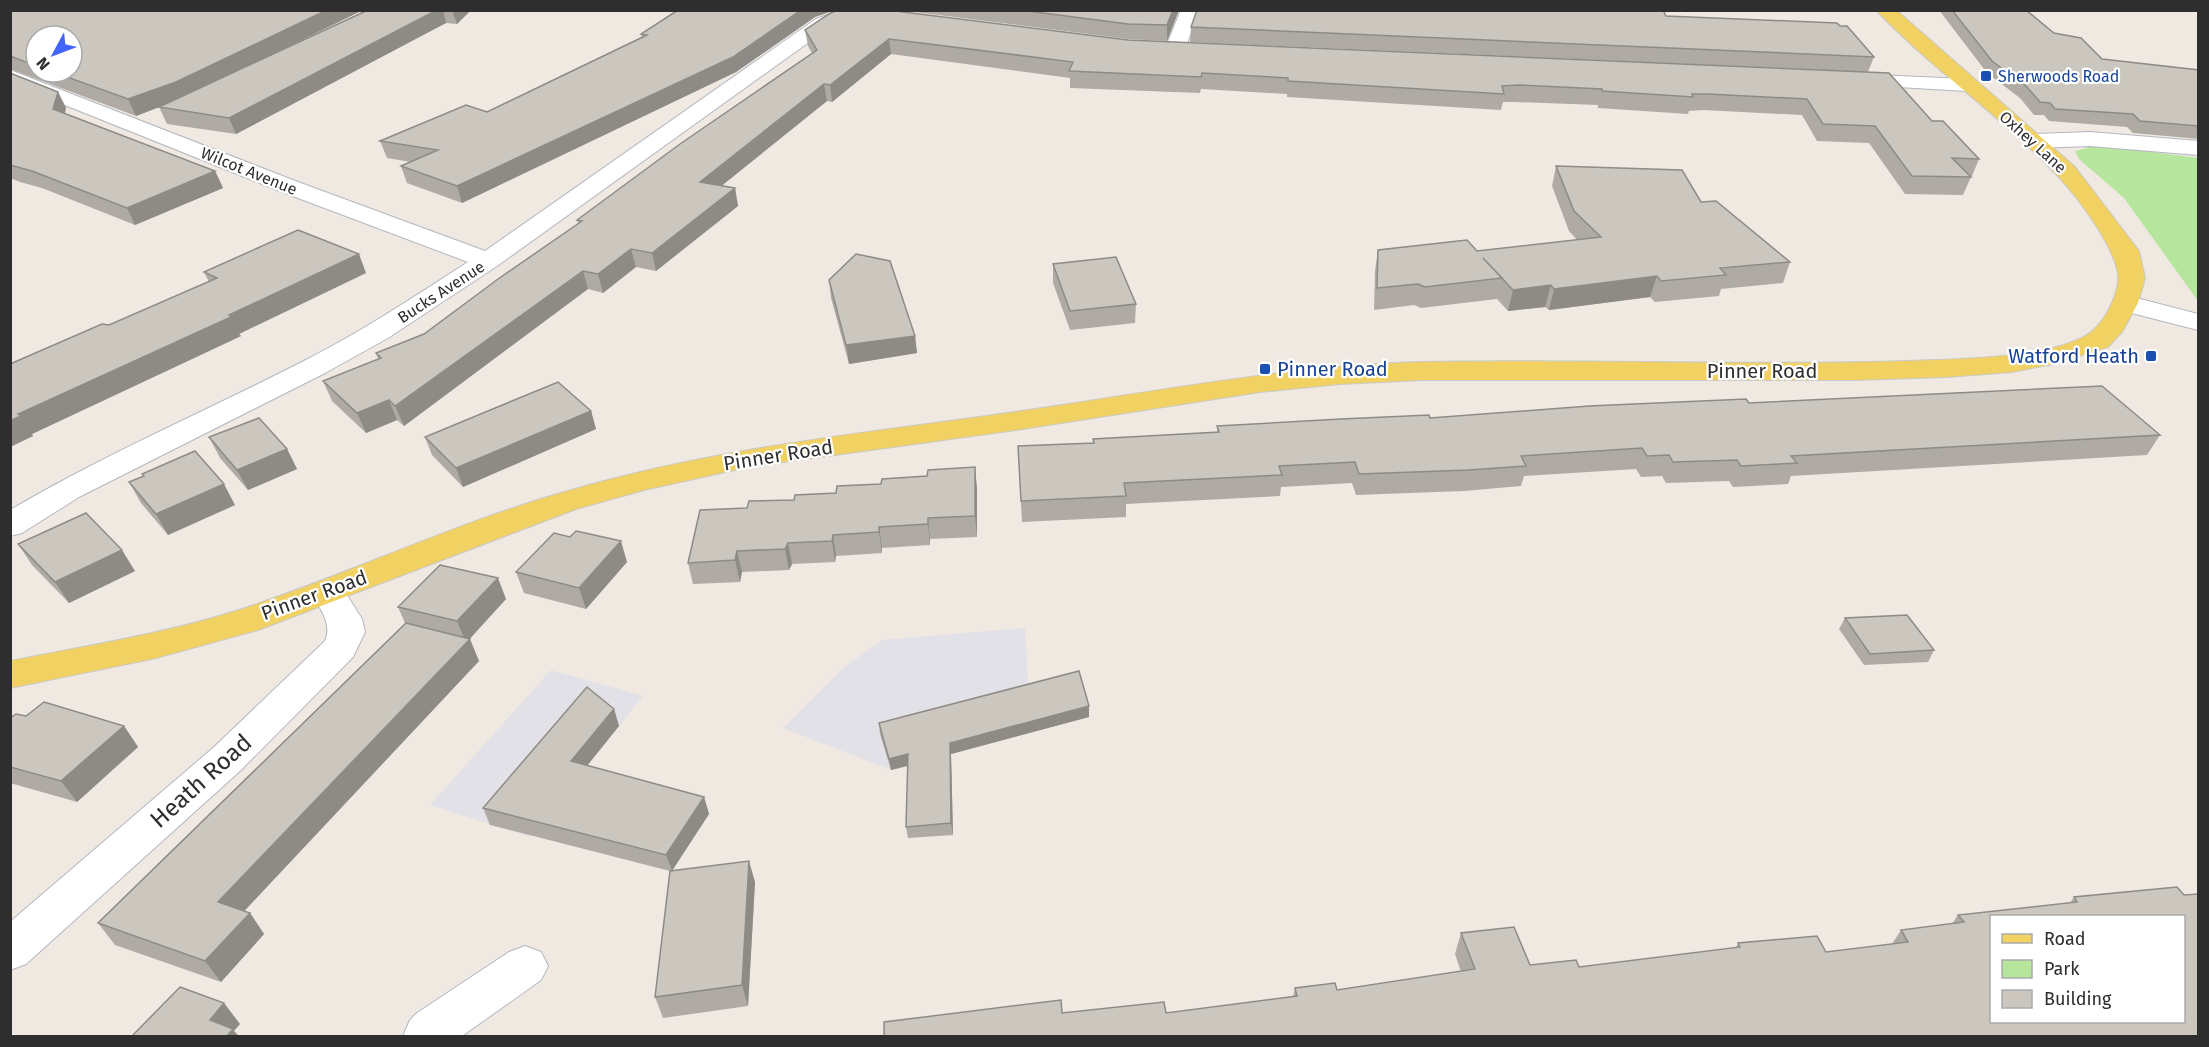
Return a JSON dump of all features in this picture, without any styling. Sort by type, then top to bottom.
[{"type":"main road","name":"Oxhey Lane","points":[[1885,10],[1967,85],[2035,141],[2067,172],[2126,251],[2132,278],[2125,303]]},
{"type":"main road","name":"Pinner Road","points":[[10,675],[163,643],[245,621],[565,502],[639,481],[748,458],[1016,421],[1260,383],[1340,375],[1421,371],[1856,371],[2012,363],[2053,356],[2098,341],[2112,326],[2125,303]]},
{"type":"street","points":[[1175,50],[1190,10]]},
{"type":"street","name":"Bucks Avenue","points":[[10,525],[68,490],[315,368],[378,332],[488,261],[822,23],[850,14]]},
{"type":"street","points":[[1152,48],[1199,51]]},
{"type":"street","name":"Wilcot Avenue","points":[[10,76],[290,188],[488,261]]},
{"type":"street","points":[[1838,79],[1967,85]]},
{"type":"street","points":[[20,101],[49,92]]},
{"type":"street","points":[[136,126],[161,117]]},
{"type":"street","points":[[2035,141],[2090,140],[2199,148]]},
{"type":"street","points":[[2125,303],[2199,322]]},
{"type":"street","name":"Heath Road","points":[[10,950],[227,759],[340,648],[348,632],[344,619],[328,592]]},
{"type":"street","points":[[427,1036],[525,966]]},
{"type":"shaded area","points":[[1025,628],[1029,698],[891,770],[783,728],[844,667],[882,640]]},
{"type":"shaded area","points":[[551,670],[643,696],[530,837],[430,805]]},
{"type":"green space","points":[[2098,145],[2198,158],[2198,301],[2124,198],[2079,159],[2075,151]]},
{"type":"building","points":[[10,10],[327,10],[176,82],[128,99],[84,83],[84,24],[24,24],[24,61],[10,56]]},
{"type":"building","points":[[368,10],[437,10],[229,118],[159,107]]},
{"type":"building","points":[[678,10],[801,10],[733,57],[457,186],[401,166],[438,150],[380,141],[466,105],[487,112],[647,35],[641,34]]},
{"type":"building","points":[[837,10],[887,10],[1128,40],[1889,73],[1932,121],[1943,121],[1979,159],[1952,158],[1971,177],[1912,176],[1875,126],[1823,124],[1807,99],[1708,94],[1692,94],[1693,97],[1519,85],[1502,86],[1504,94],[1288,81],[1288,78],[1202,73],[1201,77],[1069,71],[1073,62],[889,39],[830,85],[824,84],[700,182],[735,188],[652,253],[631,249],[598,274],[583,271],[395,406],[389,400],[357,413],[323,381],[381,358],[376,353],[424,334],[582,221],[577,220],[680,144],[817,50],[805,30]]},
{"type":"building","points":[[1020,10],[1173,10],[1167,25],[1128,24]]},
{"type":"building","points":[[1197,10],[1663,10],[1666,16],[1837,23],[1840,26],[1847,26],[1874,57],[1191,27]]},
{"type":"building","points":[[1952,10],[2026,10],[2054,33],[2081,38],[2102,59],[2199,70],[2199,126],[2140,121],[2133,114],[2055,109],[2050,103],[2040,102],[2026,86],[1992,61]]},
{"type":"building","points":[[10,73],[24,79],[24,84],[38,84],[58,92],[53,109],[215,171],[127,208],[32,171],[10,165]]},
{"type":"building","points":[[1556,166],[1682,170],[1701,202],[1716,201],[1790,262],[1720,268],[1726,275],[1661,281],[1657,276],[1554,289],[1551,285],[1513,290],[1502,278],[1425,287],[1418,284],[1377,288],[1378,250],[1467,240],[1477,251],[1601,237],[1574,211]]},
{"type":"building","points":[[298,230],[359,254],[229,315],[231,317],[18,414],[21,416],[10,421],[10,364],[102,324],[109,325],[217,278],[204,272]]},
{"type":"building","points":[[856,254],[890,261],[915,336],[846,345],[829,280]]},
{"type":"building","points":[[1116,257],[1136,304],[1070,311],[1053,264]]},
{"type":"building","points":[[558,382],[591,411],[456,468],[425,437]]},
{"type":"building","points":[[2102,386],[2160,435],[1791,456],[1797,463],[1741,466],[1737,460],[1673,462],[1669,455],[1647,456],[1642,448],[1521,456],[1526,466],[1469,470],[1359,474],[1355,462],[1279,466],[1282,475],[1124,483],[1126,496],[1021,501],[1018,446],[1094,443],[1093,439],[1219,432],[1217,426],[1341,419],[1429,415],[1430,418],[1589,406],[1746,399],[1749,403]]},
{"type":"building","points":[[259,418],[287,449],[237,470],[209,437]]},
{"type":"building","points":[[195,451],[224,484],[156,514],[129,482]]},
{"type":"building","points":[[975,467],[975,516],[928,518],[928,524],[879,527],[879,532],[833,535],[832,541],[788,543],[785,549],[737,551],[735,560],[688,563],[700,510],[747,508],[749,501],[794,500],[795,495],[836,493],[837,486],[881,484],[882,479],[927,476],[928,470]]},
{"type":"building","points":[[86,513],[122,550],[55,582],[18,544]]},
{"type":"building","points":[[576,531],[621,541],[579,588],[516,572],[554,533],[570,537]]},
{"type":"building","points":[[440,565],[498,578],[457,621],[398,607]]},
{"type":"building","points":[[1907,615],[1934,650],[1870,654],[1845,618]]},
{"type":"building","points":[[406,623],[470,639],[218,902],[250,913],[205,961],[98,923]]},
{"type":"building","points":[[1079,671],[1089,706],[950,743],[951,823],[906,827],[908,754],[889,759],[879,723]]},
{"type":"building","points":[[587,687],[614,709],[571,761],[704,797],[666,855],[483,808]]},
{"type":"building","points":[[44,702],[124,726],[61,781],[10,767],[10,718],[16,714],[26,716]]},
{"type":"building","points":[[749,861],[742,985],[655,997],[670,871]]},
{"type":"building","points":[[2177,887],[2184,895],[2199,894],[2199,1036],[884,1036],[884,1022],[1061,1000],[1062,1013],[1164,1002],[1166,1013],[1297,996],[1295,988],[1335,983],[1337,990],[1475,969],[1461,933],[1514,927],[1530,965],[1576,960],[1579,967],[1740,947],[1738,943],[1817,936],[1826,952],[1908,942],[1901,930],[1964,922],[1958,915],[2077,902],[2074,897]]},
{"type":"building","points":[[180,987],[224,1003],[210,1020],[233,1029],[227,1036],[132,1036]]},
{"type":"place","name":"Sherwoods Road","points":[[1986,76]]},
{"type":"place","name":"Watford Heath","points":[[2151,356]]},
{"type":"place","name":"Pinner Road","points":[[1265,369]]}]
